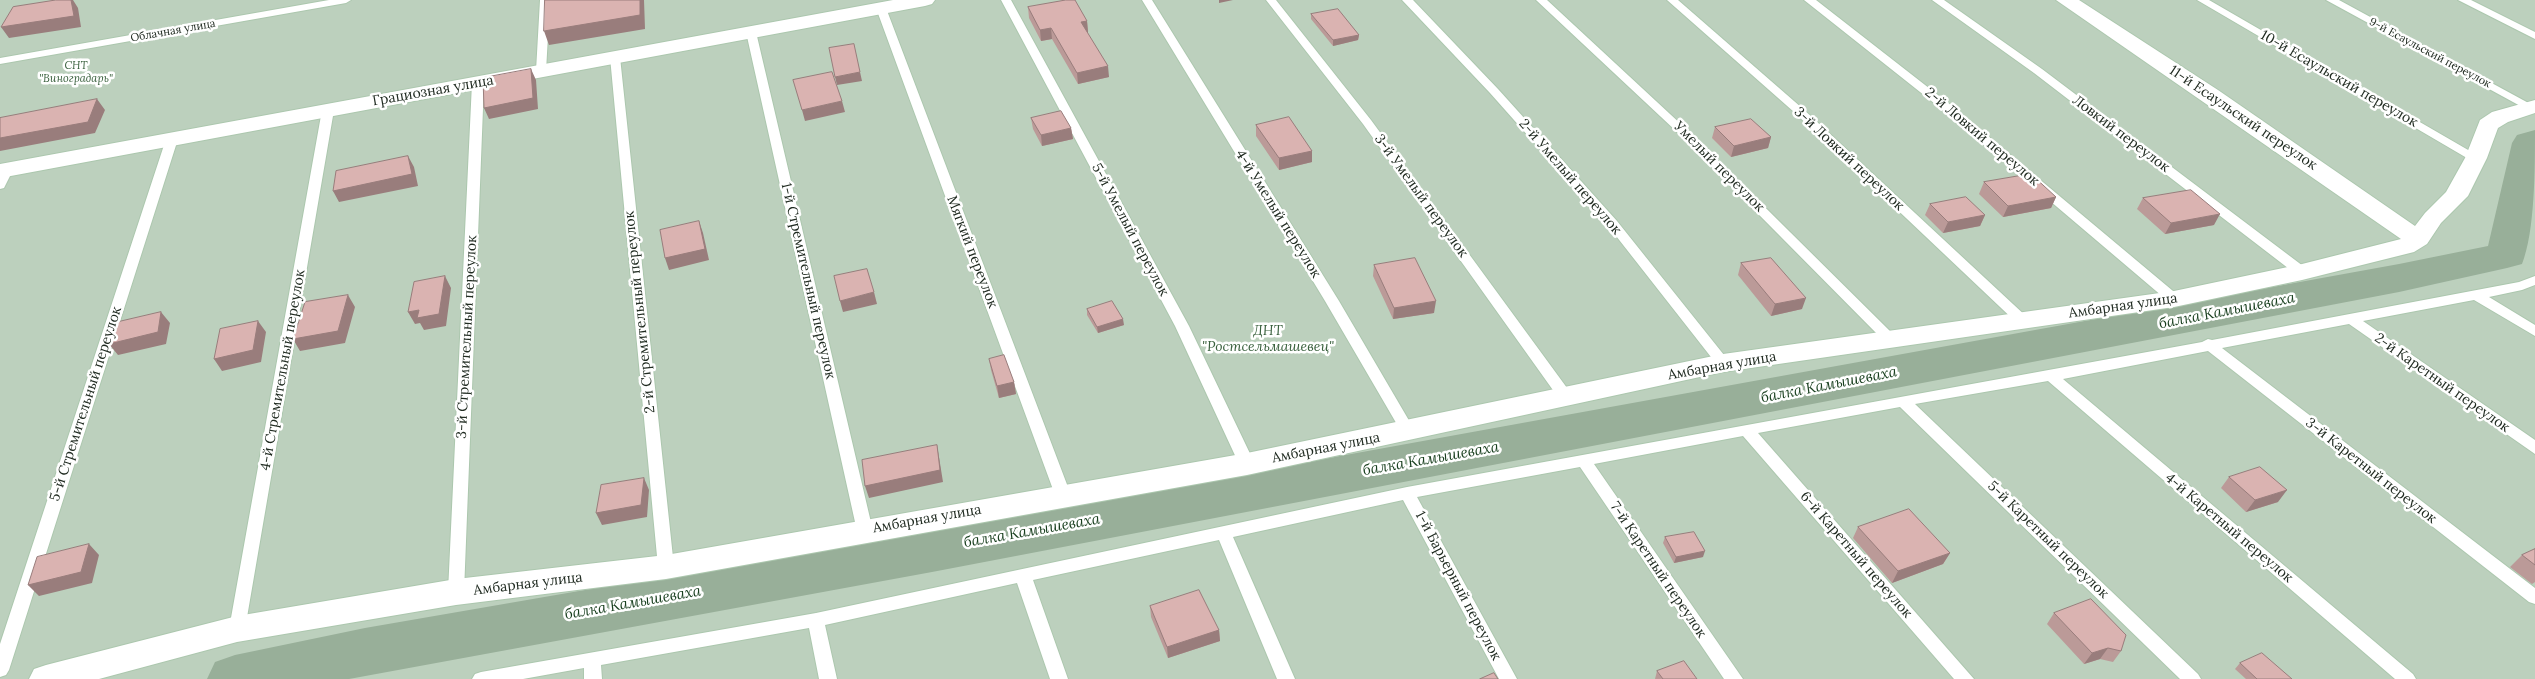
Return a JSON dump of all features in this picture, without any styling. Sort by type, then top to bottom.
[{"type":"street","name":"Грациозная улица","points":[[2,176],[172,139],[925,0]]},
{"type":"street","name":"11-й Есаульский переулок","points":[[2066,0],[2210,95],[2418,239]]},
{"type":"street","name":"Амбарная улица","points":[[46,679],[238,629],[456,592],[666,567],[1064,495],[1248,464],[1723,363],[1892,341],[2174,299],[2302,272],[2405,247],[2418,239],[2433,218],[2456,196],[2476,158],[2488,126],[2500,116],[2532,106]]},
{"type":"lane","name":"Облачная улица","points":[[0,61],[346,0]]},
{"type":"lane","points":[[541,71],[545,0]]},
{"type":"lane","name":"5-й Умелый переулок","points":[[1006,0],[1182,326],[1248,464]]},
{"type":"lane","name":"4-й Умелый переулок","points":[[1146,0],[1332,301],[1407,429]]},
{"type":"lane","name":"3-й Умелый переулок","points":[[1272,0],[1367,122],[1565,396]]},
{"type":"lane","name":"2-й Умелый переулок","points":[[1407,0],[1494,91],[1613,224],[1723,363]]},
{"type":"lane","name":"Умелый переулок","points":[[1541,0],[1680,128],[1892,341]]},
{"type":"lane","name":"3-й Ловкий переулок","points":[[1672,0],[1798,110],[2023,321]]},
{"type":"lane","name":"2-й Ловкий переулок","points":[[1809,0],[1858,35],[1943,103],[2174,299]]},
{"type":"lane","name":"Ловкий переулок","points":[[1937,0],[2038,70],[2302,272]]},
{"type":"lane","name":"10-й Есаульский переулок","points":[[2202,0],[2476,158]]},
{"type":"lane","name":"9-й Есаульский переулок","points":[[2331,0],[2532,106]]},
{"type":"lane","points":[[2463,0],[2535,36]]},
{"type":"lane","name":"Мягкий переулок","points":[[881,8],[1064,495]]},
{"type":"lane","name":"1-й Стремительный переулок","points":[[751,32],[864,531]]},
{"type":"lane","name":"2-й Стремительный переулок","points":[[615,57],[666,567]]},
{"type":"lane","name":"3-й Стремительный переулок","points":[[456,592],[478,83]]},
{"type":"lane","name":"4-й Стремительный переулок","points":[[238,629],[328,110]]},
{"type":"lane","name":"5-й Стремительный переулок","points":[[0,670],[172,139]]},
{"type":"lane","points":[[481,679],[592,661],[816,620],[1223,531],[1407,493],[1903,401],[2051,376],[2208,344],[2475,294],[2529,287],[2535,280]]},
{"type":"lane","points":[[2475,294],[2535,331]]},
{"type":"lane","name":"2-й Каретный переулок","points":[[2350,318],[2535,448]]},
{"type":"lane","name":"3-й Каретный переулок","points":[[2208,344],[2535,597]]},
{"type":"lane","name":"4-й Каретный переулок","points":[[2051,376],[2407,679]]},
{"type":"lane","name":"5-й Каретный переулок","points":[[1903,401],[2192,679]]},
{"type":"lane","name":"6-й Каретный переулок","points":[[1746,430],[1966,679]]},
{"type":"lane","name":"7-й Каретный переулок","points":[[1584,460],[1734,679]]},
{"type":"lane","name":"1-й Барьерный переулок","points":[[1407,493],[1508,679]]},
{"type":"lane","points":[[1223,531],[1286,679]]},
{"type":"lane","points":[[1023,576],[1059,679]]},
{"type":"lane","points":[[816,620],[828,679]]},
{"type":"lane","points":[[592,661],[593,679]]},
{"type":"green space","name":"ДНТ \"Ростсельмашевец\"","points":[[0,0],[2535,0],[2535,679],[0,679]]},
{"type":"building","points":[[56,0],[71,0],[74,16],[1,27],[13,7]]},
{"type":"building","points":[[545,0],[640,0],[640,15],[544,31]]},
{"type":"building","points":[[1075,0],[1087,21],[1081,22],[1108,66],[1077,73],[1051,28],[1040,30],[1028,7]]},
{"type":"building","points":[[1338,9],[1359,35],[1333,40],[1311,14]]},
{"type":"building","points":[[854,44],[860,72],[835,77],[829,48]]},
{"type":"building","points":[[531,69],[533,98],[484,108],[483,78]]},
{"type":"building","points":[[832,72],[842,101],[802,110],[793,80]]},
{"type":"building","points":[[97,99],[88,122],[0,138],[0,118]]},
{"type":"building","points":[[1061,111],[1071,128],[1041,135],[1031,118]]},
{"type":"building","points":[[1289,117],[1312,151],[1279,158],[1256,125]]},
{"type":"building","points":[[1751,119],[1771,137],[1734,146],[1715,127]]},
{"type":"building","points":[[408,156],[412,174],[333,191],[336,171]]},
{"type":"building","points":[[2031,174],[2056,197],[2008,206],[1984,182]]},
{"type":"building","points":[[2191,190],[2220,214],[2171,223],[2143,198]]},
{"type":"building","points":[[1966,197],[1985,215],[1948,222],[1930,204]]},
{"type":"building","points":[[699,221],[705,249],[665,258],[660,230]]},
{"type":"building","points":[[1415,258],[1436,301],[1394,308],[1374,265]]},
{"type":"building","points":[[1771,258],[1806,298],[1775,304],[1741,263]]},
{"type":"building","points":[[867,269],[874,292],[840,301],[834,276]]},
{"type":"building","points":[[445,276],[439,314],[417,318],[419,310],[408,312],[414,282]]},
{"type":"building","points":[[348,295],[338,331],[293,339],[305,302]]},
{"type":"building","points":[[1112,301],[1123,319],[1097,327],[1087,309]]},
{"type":"building","points":[[161,312],[158,332],[109,344],[114,323]]},
{"type":"building","points":[[258,321],[253,350],[214,359],[220,329]]},
{"type":"building","points":[[1004,355],[1014,382],[997,386],[989,359]]},
{"type":"building","points":[[937,445],[940,470],[865,486],[862,460]]},
{"type":"building","points":[[2260,467],[2287,490],[2255,500],[2229,477]]},
{"type":"building","points":[[644,478],[641,505],[596,513],[601,485]]},
{"type":"building","points":[[1909,509],[1950,553],[1898,571],[1858,527]]},
{"type":"building","points":[[1694,532],[1705,551],[1676,557],[1665,537]]},
{"type":"building","points":[[89,544],[81,572],[28,585],[37,557]]},
{"type":"building","points":[[2535,549],[2535,565],[2522,555]]},
{"type":"building","points":[[1199,590],[1219,630],[1167,647],[1150,606]]},
{"type":"building","points":[[2091,599],[2126,635],[2121,651],[2108,648],[2092,653],[2054,613]]},
{"type":"building","points":[[2262,653],[2292,679],[2257,679],[2240,663]]},
{"type":"building","points":[[1684,661],[1697,679],[1663,679],[1657,671]]},
{"type":"building","points":[[1494,673],[1498,679],[1480,679]]},
{"type":"waterway","name":"балка Камышеваха","points":[[235,679],[365,652],[932,551],[2399,278],[2507,255],[2531,143],[2535,141]]},
{"type":"park label","name":"СНТ \"Виноградарь\"","points":[[76,72]]}]
